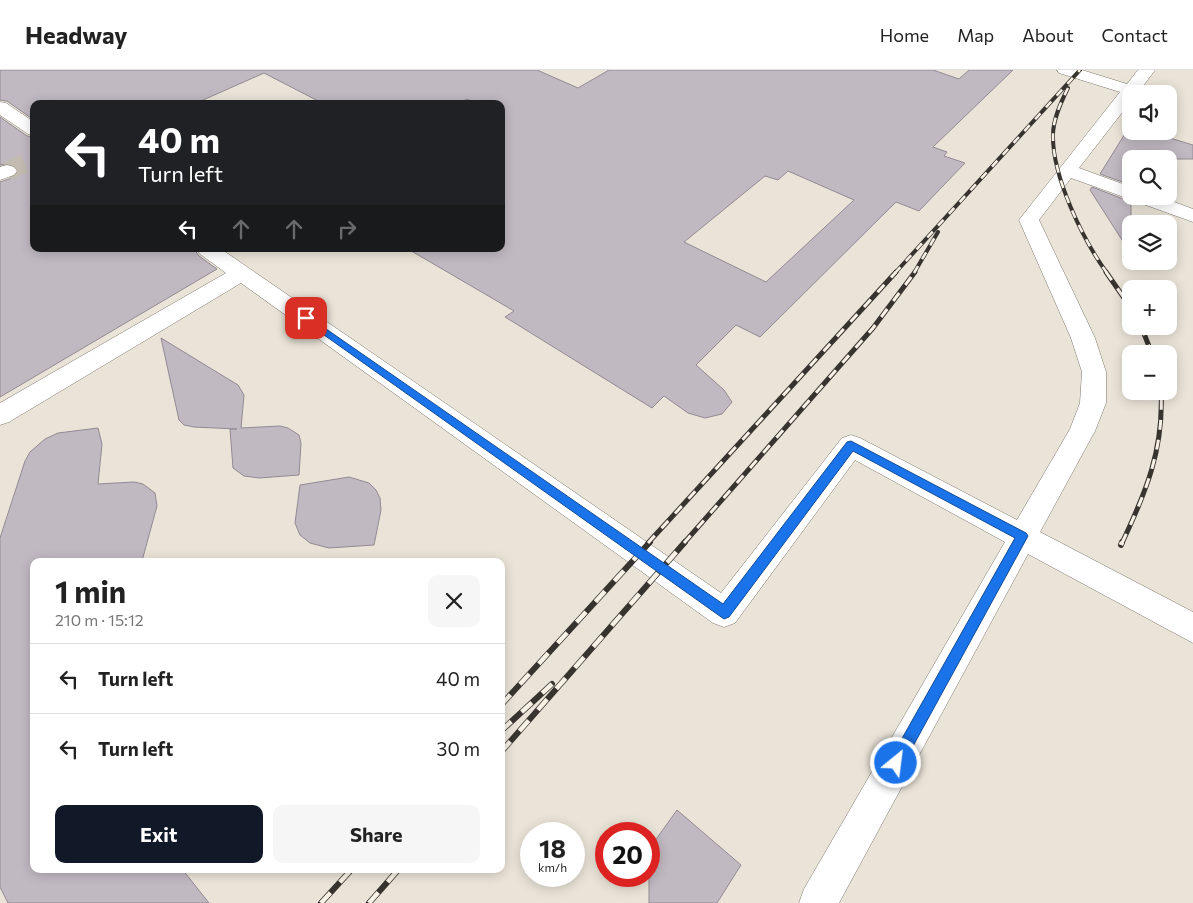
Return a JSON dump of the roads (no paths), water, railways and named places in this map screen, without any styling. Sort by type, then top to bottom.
[{"type":"lane","points":[[1065,70],[1122,87]]},
{"type":"lane","points":[[1135,85],[1147,70]]},
{"type":"lane","points":[[818,903],[1082,431],[1093,403],[1094,372],[1083,338],[1029,220],[1122,101]]},
{"type":"lane","points":[[0,107],[30,127]]},
{"type":"lane","points":[[1067,170],[1122,191]]},
{"type":"lane","points":[[1163,205],[1193,216]]},
{"type":"lane","points":[[211,252],[724,613],[851,445],[1193,628]]},
{"type":"lane","points":[[0,415],[242,273]]},
{"type":"tunnel","points":[[7,171],[30,161]]},
{"type":"railway","points":[[895,273],[1080,70]]},
{"type":"railway","points":[[1068,88],[1054,123],[1054,151],[1063,188],[1079,226],[1107,273]]},
{"type":"railway","points":[[914,273],[938,232]]},
{"type":"railway","points":[[648,543],[896,272]]},
{"type":"railway","points":[[684,543],[873,328],[915,272]]},
{"type":"railway","points":[[1106,272],[1122,295]]},
{"type":"railway","points":[[1145,335],[1148,345]]},
{"type":"railway","points":[[1122,543],[1139,506],[1152,470],[1160,432],[1161,400]]},
{"type":"railway","points":[[505,701],[650,542]]},
{"type":"railway","points":[[505,747],[685,542]]},
{"type":"railway","points":[[505,727],[552,684]]},
{"type":"railway","points":[[321,903],[348,873]]},
{"type":"railway","points":[[369,903],[395,873]]}]
